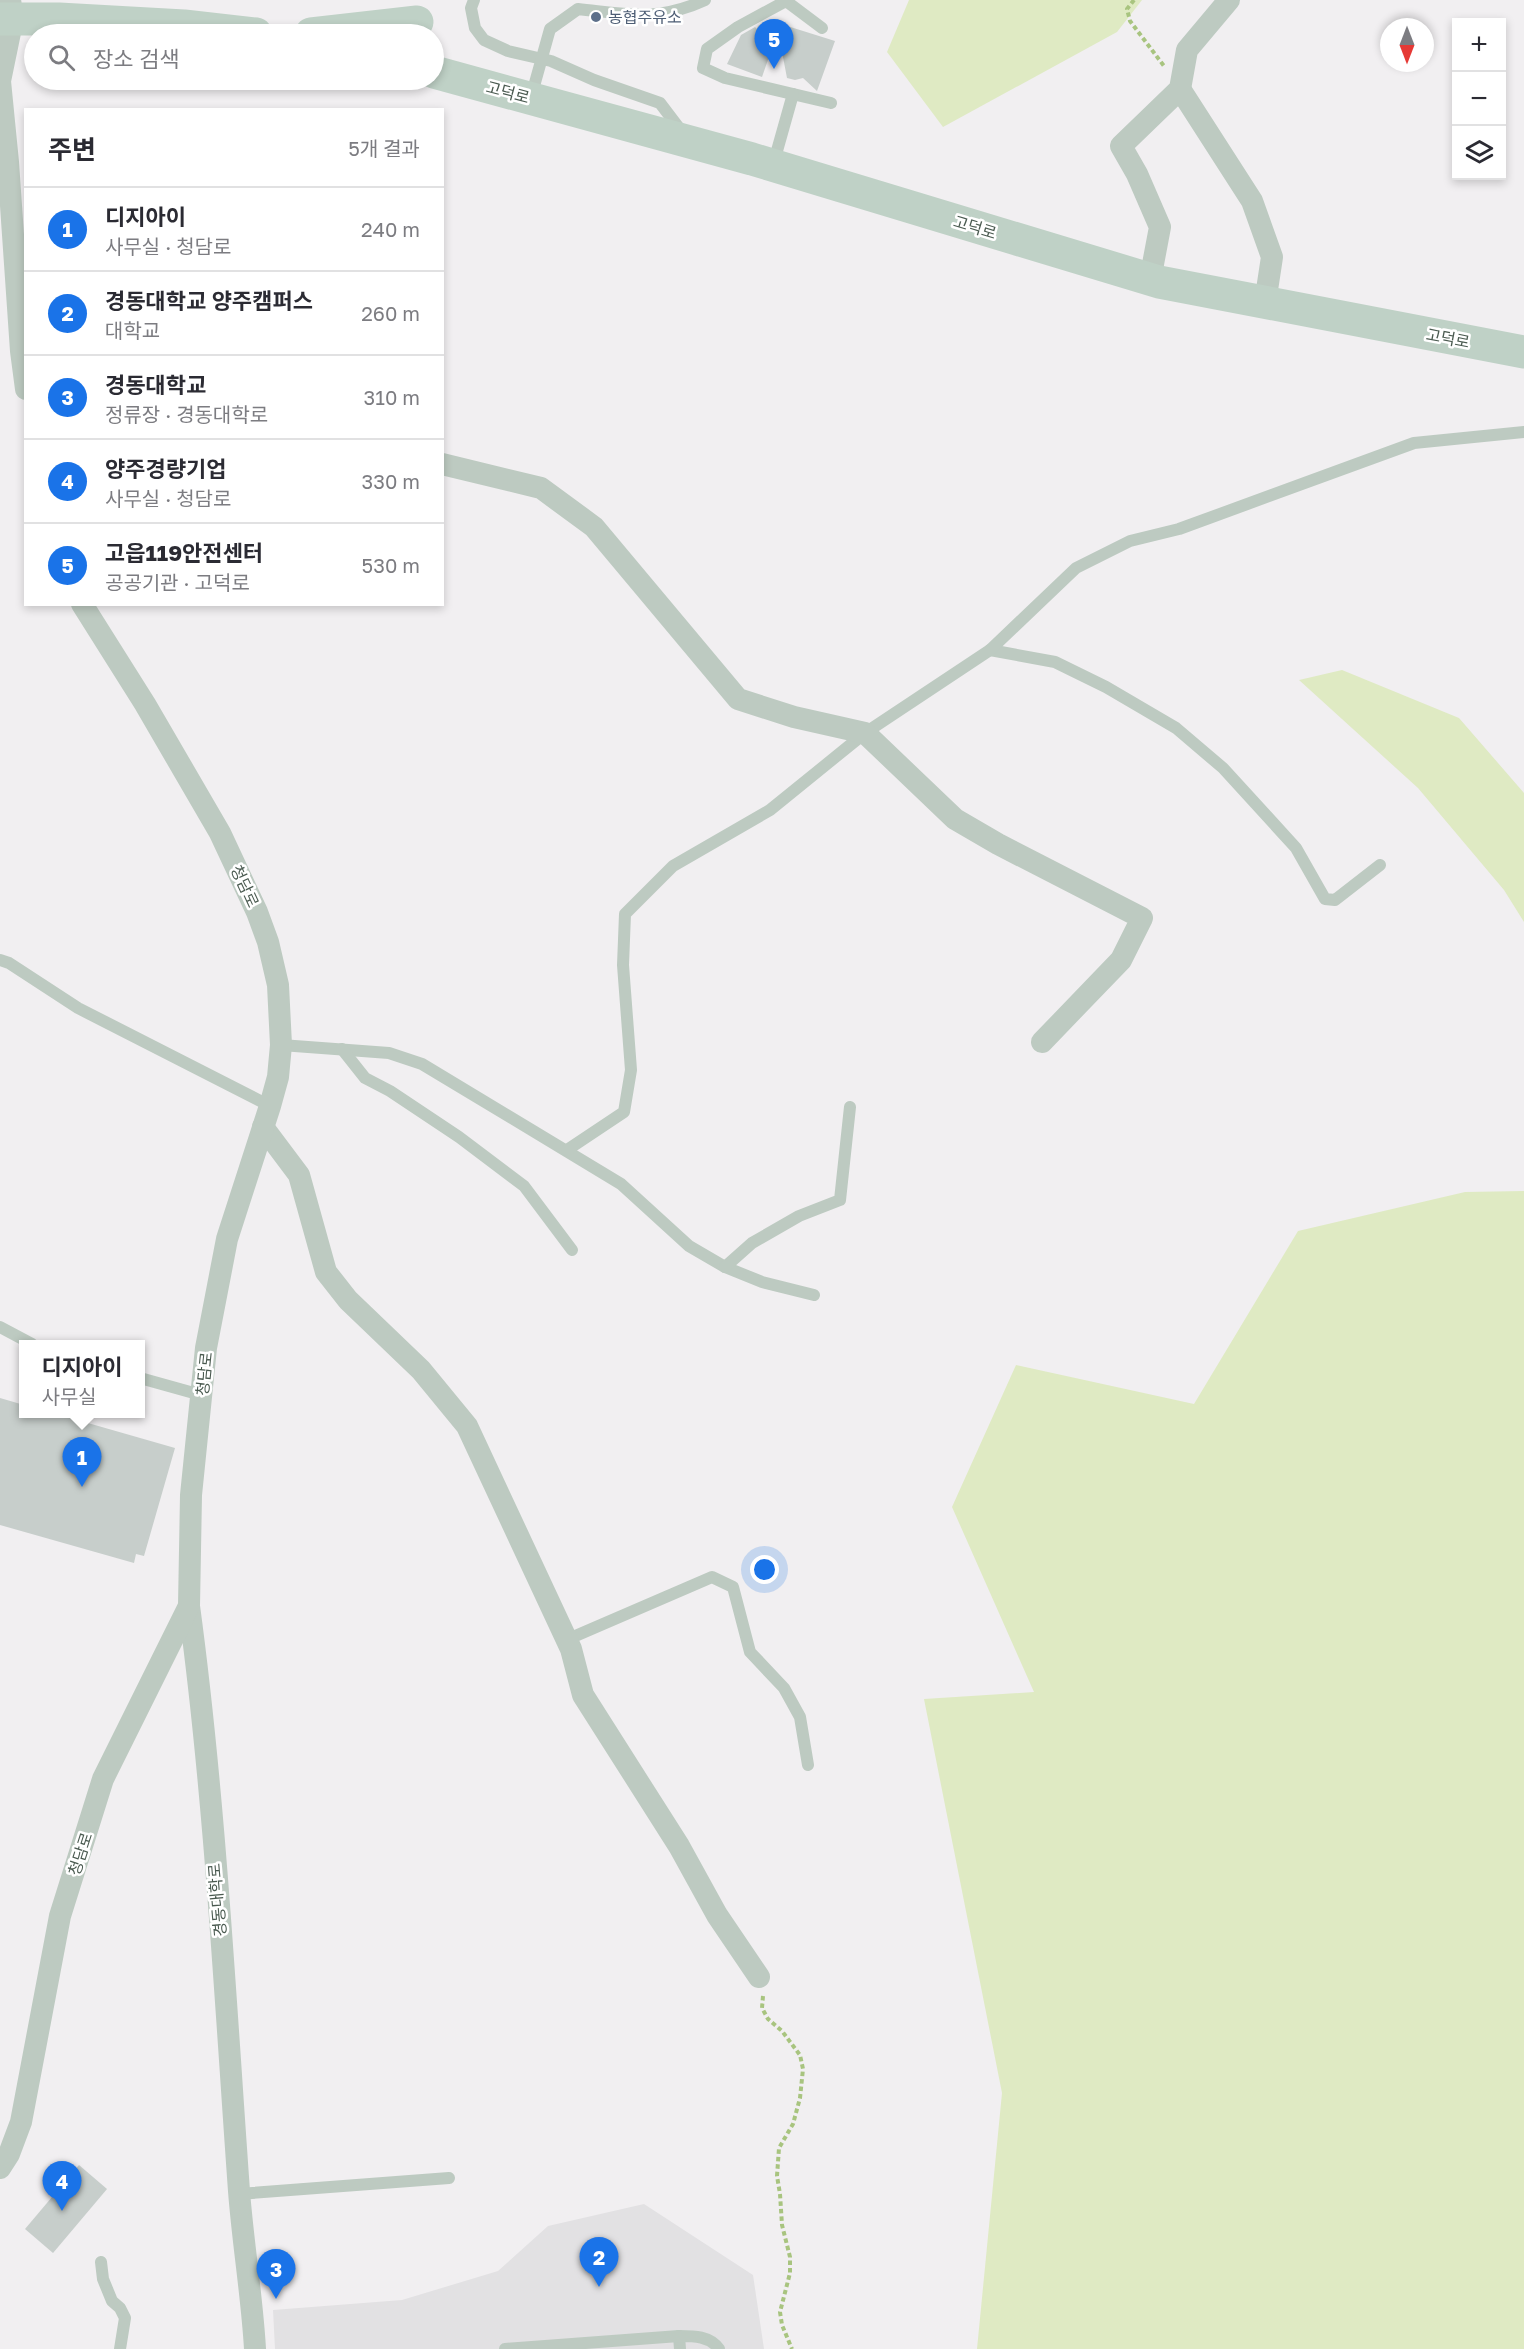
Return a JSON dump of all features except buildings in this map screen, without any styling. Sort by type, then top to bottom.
[{"type":"main road","points":[[8,13],[157,24]]},
{"type":"main road","points":[[399,24],[417,22]]},
{"type":"main road","name":"고덕로","points":[[444,75],[773,166],[1150,280],[1524,352]]},
{"type":"street","points":[[1150,280],[1160,227],[1137,174],[1120,146],[1180,89],[1187,50],[1229,0]]},
{"type":"street","points":[[8,13],[0,81],[8,162],[16,353],[24,382]]},
{"type":"street","points":[[1180,89],[1252,201],[1272,257],[1265,303]]},
{"type":"street","points":[[444,464],[541,488],[594,527],[738,699],[794,717],[865,733],[955,819],[1142,918],[1120,960],[1042,1042]]},
{"type":"street","name":"청담로","points":[[0,2168],[9,2154],[21,2121],[60,1916],[104,1779],[189,1606],[191,1496],[206,1348],[227,1239],[267,1117],[278,1077],[281,1045],[278,985],[268,942],[257,912],[220,833],[145,704],[83,606]]},
{"type":"street","points":[[267,1117],[299,1175],[326,1272],[348,1300],[421,1370],[467,1426],[571,1649],[583,1695],[679,1846],[717,1915],[759,1977]]},
{"type":"street","name":"경동대학로","points":[[189,1606],[201,1701],[239,2194],[252,2297],[255,2349]]},
{"type":"lane","points":[[474,0],[471,8],[475,28],[484,40],[508,51],[542,59],[660,103],[690,142]]},
{"type":"lane","points":[[530,98],[550,29],[578,9],[650,16],[685,9],[705,0]]},
{"type":"lane","points":[[822,28],[786,1],[738,27],[707,49],[703,68],[726,78],[831,103]]},
{"type":"lane","points":[[773,166],[794,94]]},
{"type":"lane","points":[[567,1150],[624,1112],[631,1070],[623,965],[625,914],[673,866],[770,810],[865,733],[990,650],[1076,568],[1130,541],[1179,529],[1414,443],[1524,432]]},
{"type":"lane","points":[[990,650],[1055,662],[1106,687],[1176,728],[1223,768],[1296,848],[1325,899],[1335,900],[1380,865]]},
{"type":"lane","points":[[0,960],[9,963],[78,1008],[267,1117]]},
{"type":"lane","points":[[281,1045],[389,1053],[422,1064],[621,1184],[689,1246],[725,1267],[762,1282],[814,1295]]},
{"type":"lane","points":[[342,1049],[365,1077],[459,1137],[524,1186],[572,1250]]},
{"type":"lane","points":[[725,1267],[752,1243],[800,1216],[840,1200],[850,1107]]},
{"type":"lane","points":[[0,1327],[24,1340]]},
{"type":"lane","points":[[145,1379],[201,1395]]},
{"type":"lane","points":[[566,1640],[712,1577],[733,1587],[750,1652],[784,1688],[800,1717],[808,1765]]},
{"type":"lane","points":[[239,2194],[449,2178]]},
{"type":"lane","points":[[101,2262],[103,2279],[112,2301],[120,2308],[125,2318],[120,2349]]},
{"type":"lane","points":[[679,2336],[680,2349]]},
{"type":"lane","points":[[505,2349],[679,2336],[702,2337],[711,2341],[719,2349]]},
{"type":"path","points":[[1134,0],[1127,9],[1130,21],[1180,89]]},
{"type":"path","points":[[759,1977],[763,1994],[762,2008],[768,2019],[782,2031],[800,2055],[803,2068],[794,2124],[779,2148],[777,2176],[782,2225],[790,2257],[790,2273],[780,2312],[782,2325],[792,2349]]},
{"type":"shaded area","points":[[644,2204],[753,2275],[764,2349],[275,2349],[273,2310],[402,2300],[498,2271],[548,2226]]},
{"type":"green space","points":[[909,0],[1142,0],[1117,32],[943,127],[887,52]]},
{"type":"green space","points":[[1342,670],[1459,718],[1524,793],[1524,922],[1504,890],[1418,788],[1299,680]]},
{"type":"green space","points":[[1524,1191],[1524,2349],[977,2349],[1002,2093],[924,1699],[1034,1692],[952,1507],[1016,1365],[1194,1404],[1298,1231],[1465,1192]]},
{"type":"place","name":"농협주유소","points":[[596,17]]},
{"type":"place","name":"고읍119안전센터","points":[[774,69]]},
{"type":"place","name":"디지아이","points":[[82,1487]]},
{"type":"place","name":"양주경량기업","points":[[62,2211]]},
{"type":"place","name":"경동대학교 양주캠퍼스","points":[[599,2287]]},
{"type":"place","name":"경동대학교","points":[[276,2299]]}]
